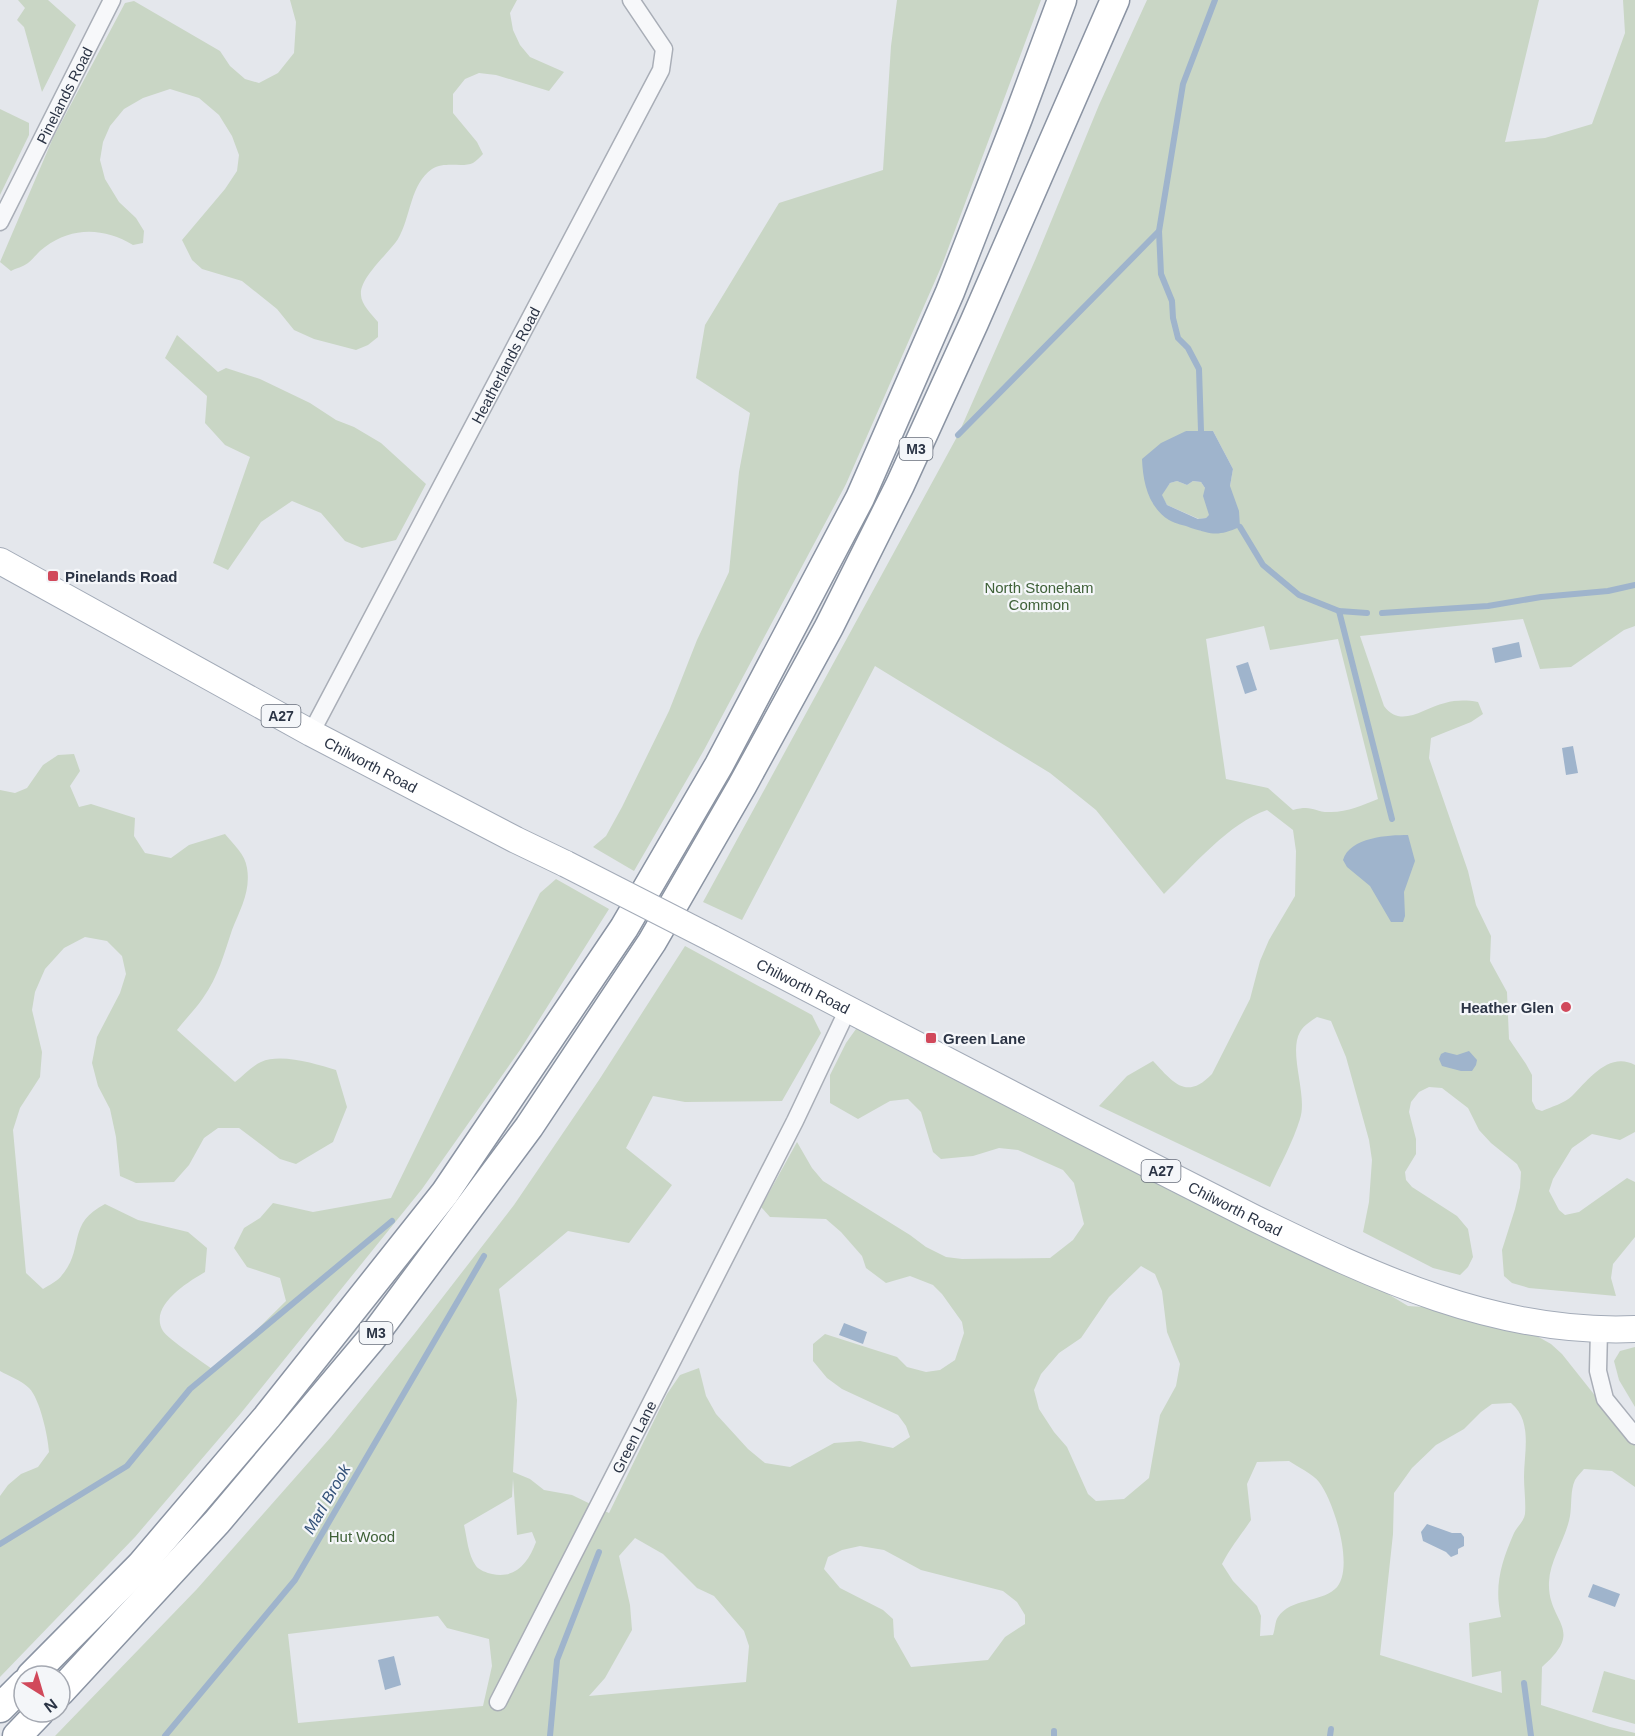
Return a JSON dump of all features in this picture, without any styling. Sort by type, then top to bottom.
[{"type":"highway","name":"M3","points":[[44,1664],[141,1565],[267,1417],[445,1192],[624,928],[719,765],[860,498],[950,292],[1062,0]]},
{"type":"highway","name":"M3","points":[[72,1679],[217,1522],[372,1338],[529,1126],[652,942],[736,796],[828,627],[900,485],[974,323],[1115,0]]},
{"type":"highway","points":[[0,1708],[12,1696]]},
{"type":"highway","points":[[16,1736],[28,1724]]},
{"type":"main road","name":"Chilworth Road","points":[[0,561],[311,733],[1284,1233],[1359,1268],[1449,1302],[1515,1320],[1548,1325],[1599,1330],[1635,1329]]},
{"type":"street","name":"Pinelands Road","points":[[0,222],[112,0]]},
{"type":"street","name":"Heatherlands Road","points":[[311,733],[661,70],[664,49],[630,0]]},
{"type":"street","name":"Green Lane","points":[[498,1702],[784,1142],[849,1009]]},
{"type":"street","points":[[1599,1330],[1598,1371],[1605,1399],[1635,1436]]},
{"type":"green space","points":[[18,0],[48,0],[76,25],[42,92],[24,27],[17,20],[25,8]]},
{"type":"green space","points":[[290,0],[517,0],[510,13],[513,30],[520,45],[530,57],[564,72],[549,91],[496,75],[479,73],[465,79],[453,94],[453,113],[477,142],[483,154],[469,164],[448,165],[432,169],[419,183],[398,239],[369,274],[362,288],[363,302],[378,322],[378,337],[368,345],[356,350],[314,339],[294,330],[277,309],[242,281],[202,269],[192,260],[182,240],[225,189],[237,171],[239,155],[232,136],[219,115],[199,98],[170,89],[143,98],[124,109],[110,126],[103,142],[100,160],[105,179],[119,202],[136,218],[144,231],[143,243],[133,245],[111,235],[78,233],[56,240],[26,264],[11,271],[0,262],[53,138],[125,3],[134,1],[220,51],[230,66],[245,79],[259,83],[278,73],[294,53],[296,22]]},
{"type":"green space","points":[[897,0],[1041,0],[942,265],[846,484],[704,750],[634,871],[593,847],[606,836],[622,807],[669,711],[697,640],[729,572],[739,472],[750,413],[696,378],[705,325],[779,203],[883,170],[891,46]]},
{"type":"green space","name":"North Stoneham Common","points":[[1147,0],[1539,0],[1505,142],[1545,138],[1592,124],[1625,33],[1623,0],[1635,0],[1635,626],[1624,630],[1571,667],[1540,669],[1523,619],[1360,636],[1384,706],[1391,713],[1398,716],[1413,715],[1445,703],[1465,701],[1478,702],[1483,714],[1471,722],[1431,738],[1429,758],[1468,871],[1476,905],[1491,936],[1490,961],[1507,992],[1509,1039],[1532,1075],[1532,1101],[1536,1109],[1542,1111],[1566,1101],[1592,1075],[1608,1064],[1625,1062],[1635,1065],[1635,1132],[1620,1140],[1592,1134],[1572,1148],[1553,1179],[1549,1191],[1559,1210],[1565,1215],[1579,1212],[1627,1178],[1635,1182],[1635,1237],[1613,1264],[1611,1278],[1616,1296],[1529,1288],[1512,1283],[1504,1276],[1502,1250],[1515,1209],[1521,1172],[1517,1164],[1479,1130],[1468,1108],[1442,1088],[1429,1087],[1419,1092],[1411,1102],[1409,1112],[1416,1139],[1416,1154],[1405,1172],[1406,1180],[1412,1187],[1457,1216],[1468,1229],[1473,1257],[1468,1267],[1460,1275],[1433,1268],[1363,1232],[1369,1202],[1372,1160],[1369,1140],[1346,1057],[1331,1021],[1317,1017],[1300,1032],[1296,1051],[1302,1109],[1290,1145],[1270,1187],[1099,1106],[1127,1076],[1153,1061],[1180,1086],[1195,1086],[1212,1074],[1250,999],[1260,961],[1269,940],[1295,896],[1296,851],[1293,830],[1267,810],[1253,816],[1225,835],[1164,894],[1096,810],[1050,773],[875,666],[742,920],[703,902],[958,435],[1036,258],[1099,105]],"holes":[[[1186,431],[1213,431],[1233,469],[1230,486],[1201,531],[1152,502]],[[1264,626],[1270,650],[1338,639],[1378,799],[1337,812],[1310,808],[1293,810],[1268,788],[1226,779],[1206,639]]]},
{"type":"green space","points":[[0,109],[29,123],[29,135],[0,195]]},
{"type":"green space","points":[[177,335],[218,372],[226,368],[260,379],[310,403],[336,420],[354,427],[381,443],[426,484],[396,540],[362,548],[345,541],[321,513],[292,501],[261,522],[228,570],[213,563],[250,457],[225,445],[205,423],[207,396],[165,358]]},
{"type":"green space","points":[[1177,481],[1187,485],[1193,481],[1201,482],[1205,488],[1210,515],[1199,519],[1167,505],[1161,495],[1170,483]]},
{"type":"green space","points":[[74,754],[80,771],[70,786],[79,807],[91,804],[135,818],[134,836],[145,853],[171,858],[189,845],[225,834],[244,858],[248,876],[246,892],[217,974],[200,1002],[177,1030],[235,1082],[254,1066],[269,1060],[298,1060],[336,1070],[347,1107],[333,1142],[296,1164],[280,1159],[239,1128],[218,1128],[204,1138],[189,1165],[174,1182],[136,1183],[120,1176],[116,1137],[110,1109],[98,1086],[92,1063],[97,1037],[120,993],[126,974],[122,956],[107,941],[85,937],[64,948],[45,969],[35,992],[32,1010],[42,1052],[40,1077],[20,1108],[13,1130],[26,1273],[43,1289],[58,1279],[69,1265],[80,1228],[85,1220],[105,1204],[138,1220],[188,1232],[207,1248],[205,1272],[172,1296],[165,1304],[160,1322],[166,1334],[215,1371],[286,1301],[280,1278],[247,1267],[234,1248],[244,1228],[260,1218],[273,1203],[313,1212],[391,1198],[540,893],[556,879],[609,909],[520,1050],[422,1189],[241,1413],[135,1537],[0,1677],[0,1496],[8,1485],[21,1474],[38,1467],[49,1452],[43,1418],[33,1393],[23,1383],[0,1371],[0,790],[15,793],[27,788],[43,765],[58,755]]},
{"type":"green space","name":"Hut Wood","points":[[685,946],[812,1015],[821,1033],[782,1101],[685,1102],[653,1096],[626,1148],[672,1185],[629,1243],[568,1231],[499,1289],[517,1400],[513,1472],[530,1479],[544,1490],[572,1495],[609,1513],[667,1394],[680,1375],[699,1368],[706,1396],[716,1414],[748,1449],[765,1463],[790,1467],[834,1443],[860,1441],[893,1448],[910,1437],[898,1415],[842,1389],[827,1378],[813,1361],[813,1344],[825,1334],[897,1357],[907,1367],[926,1372],[940,1370],[955,1360],[964,1333],[962,1322],[933,1285],[910,1276],[886,1283],[866,1268],[862,1256],[826,1219],[770,1217],[761,1207],[797,1142],[812,1168],[823,1181],[926,1247],[946,1257],[962,1259],[1050,1258],[1073,1240],[1084,1224],[1074,1183],[1063,1170],[1018,1150],[999,1148],[973,1156],[941,1159],[933,1152],[921,1112],[908,1099],[890,1101],[858,1119],[830,1103],[830,1075],[846,1043],[856,1029],[868,1028],[1373,1285],[1408,1306],[1439,1308],[1535,1335],[1551,1344],[1562,1354],[1635,1446],[1635,1487],[1612,1471],[1584,1469],[1575,1480],[1568,1524],[1552,1565],[1549,1582],[1553,1607],[1562,1625],[1562,1643],[1542,1667],[1541,1705],[1635,1733],[1635,1736],[55,1736],[67,1724],[72,1724],[72,1718],[197,1589],[331,1437],[514,1205],[599,1080]],"holes":[[[1141,1266],[1155,1274],[1162,1291],[1167,1332],[1180,1364],[1176,1386],[1160,1415],[1149,1478],[1124,1499],[1096,1501],[1088,1494],[1067,1447],[1039,1409],[1034,1390],[1041,1374],[1059,1353],[1081,1338],[1109,1297]],[[1511,1403],[1518,1410],[1522,1419],[1526,1438],[1525,1514],[1514,1533],[1502,1565],[1498,1595],[1501,1617],[1469,1623],[1472,1677],[1501,1671],[1502,1693],[1380,1655],[1393,1534],[1394,1493],[1412,1468],[1436,1445],[1464,1429],[1492,1404]],[[1289,1461],[1319,1482],[1331,1504],[1343,1552],[1341,1580],[1335,1589],[1321,1597],[1290,1607],[1277,1619],[1273,1635],[1260,1636],[1261,1616],[1257,1606],[1233,1581],[1222,1564],[1251,1520],[1247,1484],[1257,1462]],[[513,1479],[517,1535],[532,1532],[536,1542],[529,1557],[520,1568],[508,1574],[490,1574],[479,1569],[473,1562],[464,1525],[512,1497]],[[635,1538],[663,1554],[697,1588],[714,1596],[744,1631],[749,1646],[746,1682],[589,1696],[605,1678],[632,1630],[630,1605],[619,1556]],[[860,1546],[884,1550],[921,1570],[1003,1591],[1017,1602],[1025,1615],[1025,1624],[1005,1637],[988,1660],[911,1667],[894,1637],[893,1619],[883,1610],[840,1588],[824,1569],[828,1557],[842,1550]],[[438,1616],[447,1628],[489,1639],[492,1666],[483,1706],[298,1723],[288,1634]]]},
{"type":"green space","points":[[1635,1347],[1635,1407],[1619,1380],[1614,1361],[1620,1351]]},
{"type":"green space","points":[[1604,1671],[1635,1680],[1635,1724],[1592,1712]]},
{"type":"water","points":[[1186,431],[1213,431],[1233,469],[1230,486],[1239,511],[1240,527],[1226,532],[1211,533],[1174,523],[1162,515],[1148,493],[1142,459],[1161,443]],"holes":[[[1177,481],[1187,485],[1193,481],[1201,482],[1205,488],[1203,496],[1209,515],[1206,518],[1198,519],[1167,505],[1162,495],[1170,483]]]},
{"type":"water","points":[[1519,642],[1522,657],[1495,663],[1492,648]]},
{"type":"water","points":[[1248,662],[1257,690],[1245,694],[1236,666]]},
{"type":"water","points":[[1573,746],[1578,773],[1566,775],[1562,748]]},
{"type":"water","points":[[1408,835],[1415,861],[1404,892],[1405,916],[1403,922],[1391,922],[1370,886],[1347,867],[1343,860],[1353,846],[1361,842],[1380,837]]},
{"type":"water","points":[[1469,1051],[1477,1060],[1472,1071],[1461,1071],[1442,1066],[1439,1059],[1445,1052],[1457,1055]]},
{"type":"water","points":[[844,1323],[867,1332],[863,1344],[839,1335]]},
{"type":"water","points":[[1427,1524],[1452,1533],[1461,1533],[1464,1537],[1464,1546],[1458,1549],[1458,1554],[1451,1557],[1446,1552],[1423,1541],[1421,1532]]},
{"type":"water","points":[[1593,1584],[1620,1594],[1615,1607],[1588,1597]]},
{"type":"water","points":[[394,1656],[401,1685],[385,1690],[378,1660]]},
{"type":"waterway","points":[[1201,431],[1199,369],[1188,348],[1178,338],[1172,301],[1161,274],[1159,231],[1183,84],[1215,0]]},
{"type":"waterway","points":[[958,435],[1159,231]]},
{"type":"waterway","points":[[1240,527],[1263,565],[1299,595],[1339,611],[1367,613]]},
{"type":"waterway","points":[[1382,613],[1488,606],[1541,597],[1608,591],[1635,585]]},
{"type":"waterway","points":[[1339,611],[1392,819]]},
{"type":"waterway","points":[[0,1544],[127,1466],[190,1389],[392,1221]]},
{"type":"waterway","name":"Marl Brook","points":[[165,1736],[295,1580],[484,1256]]},
{"type":"waterway","points":[[550,1736],[557,1660],[599,1552]]},
{"type":"waterway","points":[[1524,1683],[1531,1736]]},
{"type":"waterway","points":[[1330,1736],[1331,1729]]},
{"type":"waterway","points":[[1054,1731],[1054,1736]]},
{"type":"place","name":"Pinelands Road","points":[[53,576]]},
{"type":"place","name":"Heather Glen","points":[[1566,1007]]},
{"type":"place","name":"Green Lane","points":[[931,1038]]}]
